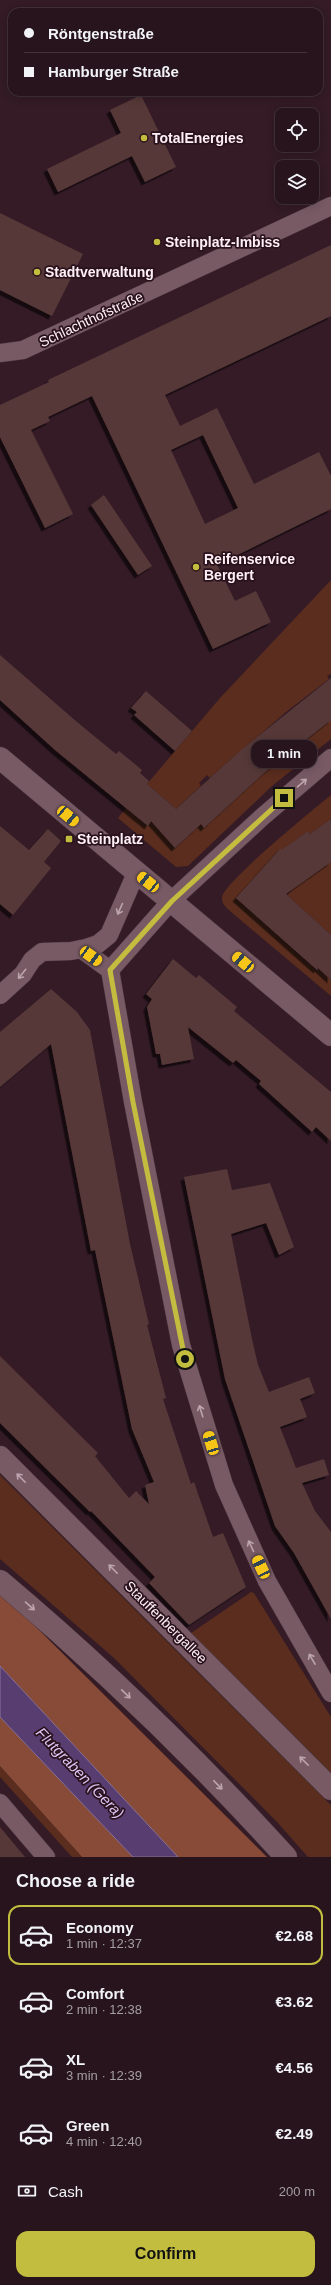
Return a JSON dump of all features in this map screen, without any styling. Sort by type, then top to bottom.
[{"type":"main road","points":[[0,758],[331,1035]]},
{"type":"main road","name":"Stauffenbergallee","points":[[0,1457],[331,1789]]},
{"type":"main road","points":[[0,1581],[86,1656],[179,1745],[286,1857]]},
{"type":"street","name":"Schlachthofstraße","points":[[0,353],[23,350],[331,206]]},
{"type":"street","points":[[110,970],[172,901],[261,818],[331,758]]},
{"type":"street","points":[[0,995],[22,974],[32,960],[42,952],[81,949],[98,944],[109,935],[136,873]]},
{"type":"street","points":[[81,949],[110,970],[133,1102],[181,1345],[224,1485],[268,1581],[331,1693]]},
{"type":"street","points":[[0,1803],[46,1857]]},
{"type":"shaded area","points":[[331,580],[331,674],[327,676],[329,679],[286,712],[210,778],[207,775],[199,783],[201,786],[176,809],[147,784],[220,698]]},
{"type":"shaded area","points":[[331,720],[331,739],[272,786],[188,866],[176,867],[118,818],[126,808],[147,826],[151,821],[175,848],[201,824],[204,828],[264,773]]},
{"type":"shaded area","points":[[331,795],[331,819],[310,834],[308,831],[282,851],[281,849],[236,898],[316,970],[318,968],[331,980],[331,996],[231,912],[222,902],[222,897],[238,876],[253,861]]},
{"type":"shaded area","points":[[331,862],[331,935],[287,895],[302,879]]},
{"type":"shaded area","points":[[0,1475],[331,1805],[331,1857],[308,1857],[277,1822],[114,1658],[0,1559]]},
{"type":"shaded area","points":[[251,1592],[254,1593],[331,1717],[331,1774],[191,1633]]},
{"type":"shaded area","points":[[0,1594],[16,1607],[267,1857],[178,1857],[0,1666]]},
{"type":"shaded area","points":[[0,1717],[133,1857],[82,1857],[0,1766]]},
{"type":"shaded area","points":[[0,1766],[82,1857],[72,1857],[0,1777]]},
{"type":"water","name":"Flutgraben (Gera)","points":[[0,1666],[178,1857],[133,1857],[0,1717]]},
{"type":"building","points":[[141,96],[176,167],[145,182],[132,156],[58,192],[47,169],[121,133],[110,110]]},
{"type":"building","name":"Stadtverwaltung","points":[[0,213],[83,254],[52,316],[0,290]]},
{"type":"building","points":[[331,245],[331,316],[165,395],[180,426],[217,408],[254,484],[319,452],[331,476],[331,509],[217,565],[235,601],[256,591],[271,622],[213,649],[92,396],[48,417],[50,421],[31,430],[73,514],[45,528],[0,437],[0,405],[49,382],[48,380]],"holes":[[[203,435],[238,508],[205,524],[171,450]]]},
{"type":"building","points":[[104,495],[152,566],[138,575],[91,505]]},
{"type":"building","points":[[0,655],[116,754],[119,751],[142,770],[140,773],[149,781],[147,784],[176,809],[241,750],[331,678],[331,720],[264,773],[204,828],[201,824],[175,848],[151,821],[148,826],[55,750],[0,700]]},
{"type":"building","points":[[146,691],[192,731],[175,751],[134,715],[137,712],[131,708]]},
{"type":"building","points":[[331,819],[331,862],[286,894],[331,935],[331,980],[318,968],[317,970],[236,898],[281,848],[282,850],[308,831],[310,834]]},
{"type":"building","points":[[0,826],[29,850],[48,829],[61,841],[44,862],[51,868],[13,915],[0,904]]},
{"type":"building","points":[[173,959],[196,978],[199,975],[237,1007],[234,1011],[331,1092],[331,1141],[316,1127],[312,1132],[259,1084],[261,1081],[236,1060],[233,1063],[188,1027],[194,1059],[162,1065],[160,1054],[156,1054],[147,1007],[152,999],[146,994]]},
{"type":"building","points":[[51,989],[77,1012],[90,1030],[130,1244],[149,1324],[147,1325],[166,1398],[163,1399],[191,1484],[194,1482],[213,1537],[223,1533],[246,1587],[189,1625],[149,1583],[155,1577],[91,1511],[90,1512],[0,1423],[0,1356],[98,1453],[95,1456],[129,1498],[136,1491],[149,1504],[145,1485],[154,1482],[132,1429],[95,1250],[91,1251],[51,1044],[0,1087],[0,1032]]},
{"type":"building","points":[[227,1169],[232,1190],[270,1183],[294,1247],[279,1255],[266,1223],[231,1234],[258,1365],[269,1392],[309,1377],[315,1393],[300,1399],[307,1417],[280,1427],[296,1468],[324,1459],[329,1475],[302,1483],[315,1511],[331,1532],[331,1619],[294,1553],[275,1526],[225,1379],[184,1177]]},
{"type":"building","points":[[0,1827],[25,1857],[0,1857]]},
{"type":"place","name":"TotalEnergies","points":[[144,138]]},
{"type":"place","name":"Steinplatz-Imbiss","points":[[157,242]]},
{"type":"place","name":"Stadtverwaltung","points":[[37,272]]},
{"type":"place","name":"Reifenservice Bergert","points":[[196,567]]},
{"type":"place","name":"Steinplatz","points":[[69,839]]},
{"type":"route","points":[[185,1359],[133,1102],[110,970],[172,901],[284,798]]}]
